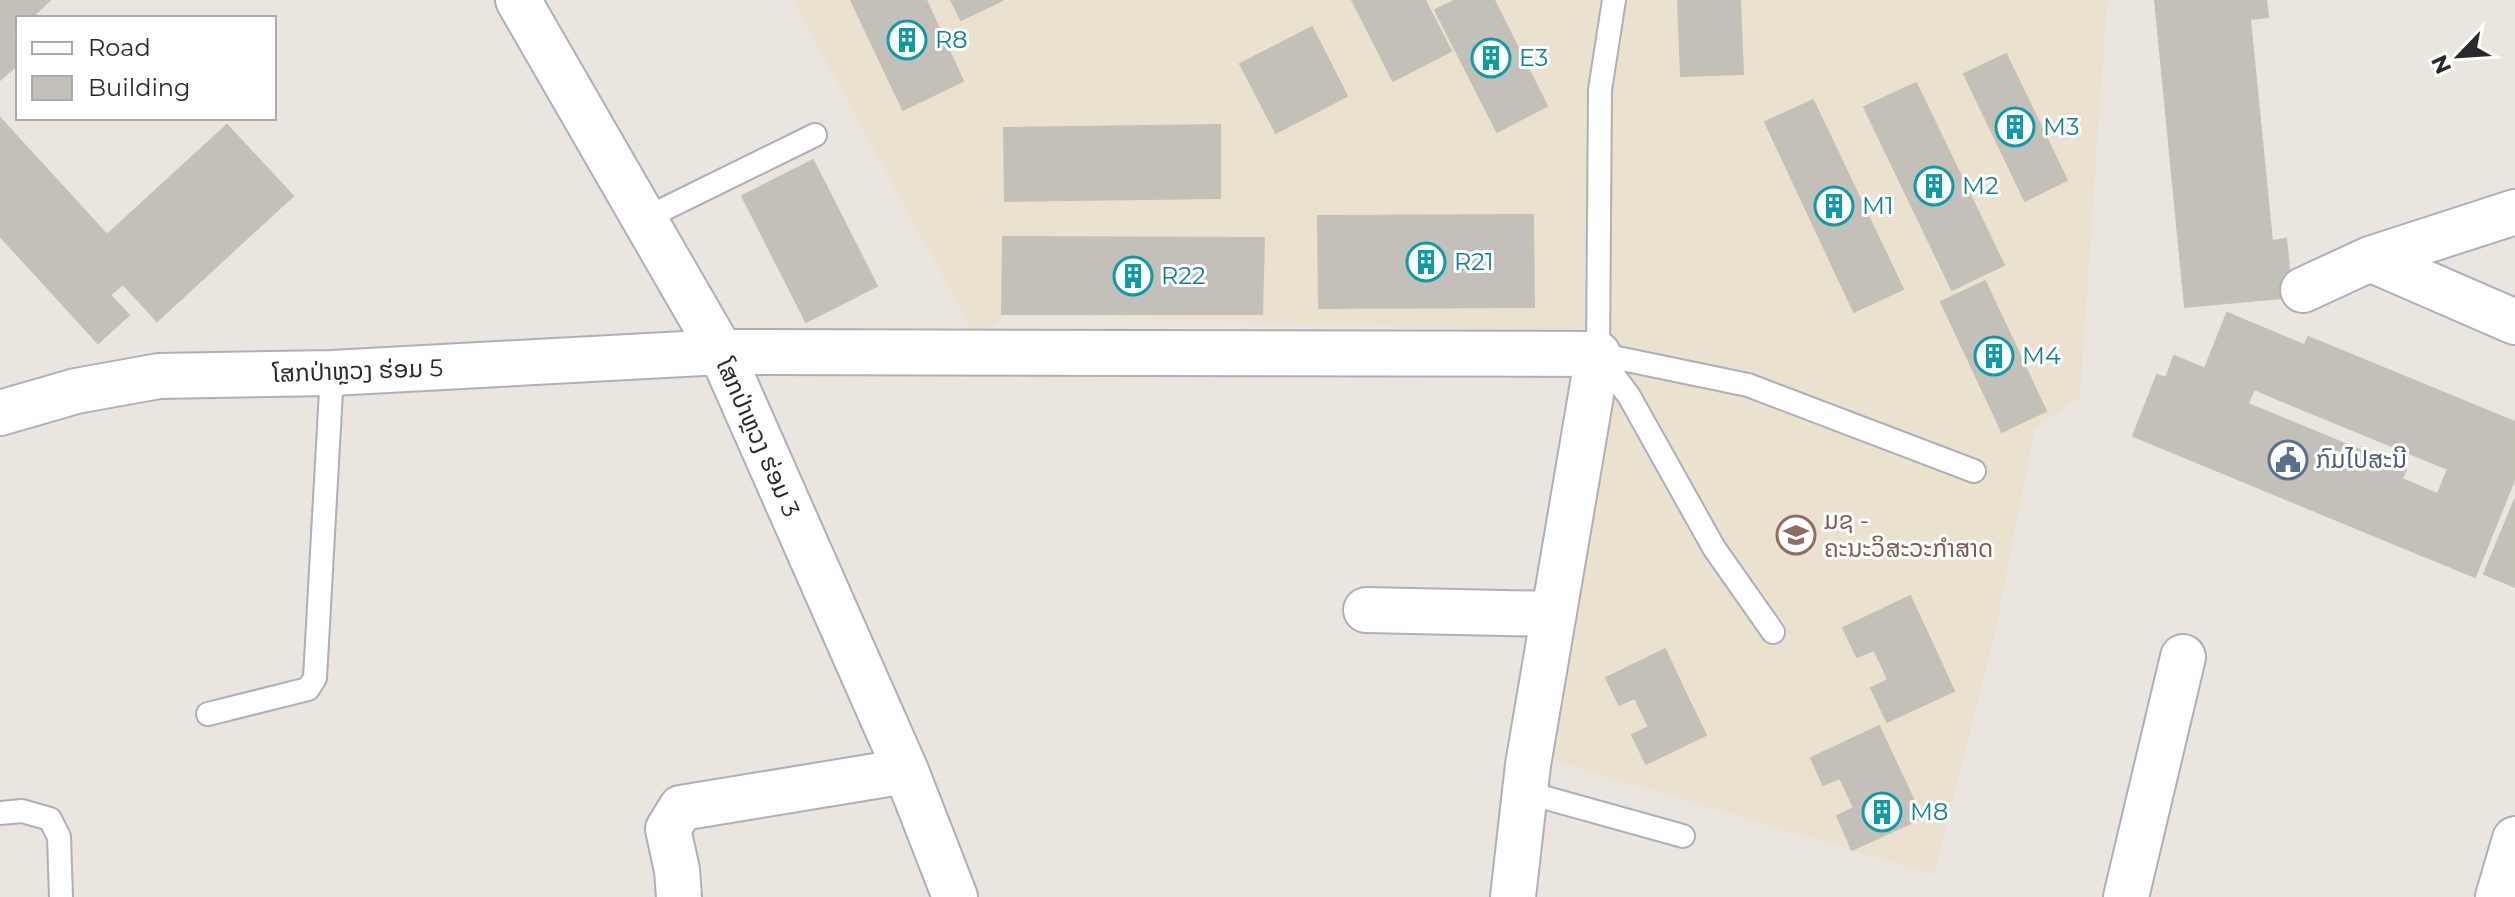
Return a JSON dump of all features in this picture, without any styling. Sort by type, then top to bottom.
[{"type":"street","name":"ໂສກປ່າຫຼວງ ຮ່ອມ 3","points":[[518,0],[721,352],[906,771],[955,897]]},
{"type":"street","points":[[2303,290],[2370,259],[2515,212]]},
{"type":"street","points":[[2370,259],[2515,322]]},
{"type":"street","name":"ໂສກປ່າຫຼວງ ຮ່ອມ 5","points":[[0,413],[76,391],[159,376],[332,373],[721,352],[1598,354]]},
{"type":"street","points":[[1513,897],[1525,792],[1598,354]]},
{"type":"street","points":[[1366,610],[1554,614]]},
{"type":"street","points":[[2126,897],[2183,657]]},
{"type":"street","points":[[679,897],[668,829],[681,808],[906,771]]},
{"type":"street","points":[[2498,897],[2515,839]]},
{"type":"lane","points":[[1614,0],[1600,90],[1598,354],[1629,396],[1714,548],[1773,632]]},
{"type":"lane","points":[[644,219],[815,135]]},
{"type":"lane","points":[[1598,354],[1748,385],[1974,471]]},
{"type":"lane","points":[[208,714],[308,689],[315,678],[332,373]]},
{"type":"lane","points":[[1525,792],[1683,836]]},
{"type":"lane","points":[[0,813],[22,811],[50,819],[59,837],[61,897]]},
{"type":"shaded area","name":"ມຊ - ຄະນະວິສະວະກຳສາດ","points":[[793,0],[2109,0],[2080,396],[2035,429],[1993,642],[1934,875],[1540,757],[1611,334],[1002,314],[979,343]]},
{"type":"building","points":[[0,0],[50,0],[33,16],[16,16],[16,32],[13,34],[16,38],[16,66],[0,80]]},
{"type":"building","name":"R8","points":[[851,0],[926,0],[963,81],[903,110]]},
{"type":"building","points":[[951,0],[1003,0],[961,20]]},
{"type":"building","points":[[1352,0],[1425,0],[1451,51],[1393,81]]},
{"type":"building","name":"E3","points":[[1456,0],[1494,0],[1547,106],[1497,132],[1435,10]]},
{"type":"building","points":[[1678,0],[1740,0],[1743,74],[1681,76]]},
{"type":"building","points":[[2155,0],[2266,0],[2268,17],[2250,19],[2272,241],[2286,239],[2292,297],[2185,307]]},
{"type":"building","points":[[1312,27],[1347,96],[1276,133],[1240,64]]},
{"type":"building","name":"M3","points":[[2006,54],[2067,180],[2025,201],[1964,74]]},
{"type":"building","name":"M2","points":[[1916,83],[2004,265],[1952,290],[1864,107]]},
{"type":"building","name":"M1","points":[[1813,100],[1903,289],[1854,312],[1765,122]]},
{"type":"building","points":[[0,118],[107,235],[227,125],[293,196],[157,321],[123,284],[110,295],[129,315],[98,343],[0,236]]},
{"type":"building","points":[[1220,125],[1220,198],[1005,201],[1004,128]]},
{"type":"building","points":[[813,160],[877,286],[806,322],[742,196]]},
{"type":"building","name":"R21","points":[[1533,215],[1534,307],[1319,308],[1318,216]]},
{"type":"building","name":"R22","points":[[1003,237],[1264,238],[1262,314],[1002,314]]},
{"type":"building","name":"M4","points":[[1985,281],[2046,411],[2002,432],[1941,302]]},
{"type":"building","points":[[2227,313],[2304,345],[2282,401],[2205,368]]},
{"type":"building","points":[[2308,337],[2515,422],[2515,478],[2475,577],[2414,552],[2448,469],[2282,401]]},
{"type":"building","name":"ກົມໄປສະນີ","points":[[2174,356],[2254,389],[2248,404],[2406,469],[2402,479],[2437,494],[2414,552],[2133,436],[2157,375],[2166,378]]},
{"type":"building","points":[[2515,499],[2515,587],[2484,574]]},
{"type":"building","points":[[1910,596],[1932,643],[1882,666],[1874,650],[1857,657],[1843,628]]},
{"type":"building","points":[[1932,643],[1954,691],[1887,722],[1871,688],[1888,680],[1882,666]]},
{"type":"building","points":[[1665,649],[1685,692],[1642,713],[1635,698],[1619,705],[1606,678]]},
{"type":"building","points":[[1685,692],[1706,735],[1646,764],[1632,735],[1649,727],[1642,713]]},
{"type":"building","points":[[1879,726],[1899,769],[1847,793],[1840,778],[1823,785],[1811,758]]},
{"type":"building","name":"M8","points":[[1899,769],[1922,818],[1852,850],[1837,816],[1854,808],[1847,793]]},
{"type":"place","name":"R8","points":[[907,40]]},
{"type":"place","name":"E3","points":[[1491,58]]},
{"type":"place","name":"M3","points":[[2015,127]]},
{"type":"place","name":"M2","points":[[1934,186]]},
{"type":"place","name":"M1","points":[[1834,206]]},
{"type":"place","name":"R21","points":[[1426,262]]},
{"type":"place","name":"R22","points":[[1133,276]]},
{"type":"place","name":"M4","points":[[1994,356]]},
{"type":"place","name":"ກົມໄປສະນີ","points":[[2288,460]]},
{"type":"place","name":"ມຊ - ຄະນະວິສະວະກຳສາດ","points":[[1796,535]]},
{"type":"place","name":"M8","points":[[1882,812]]}]
